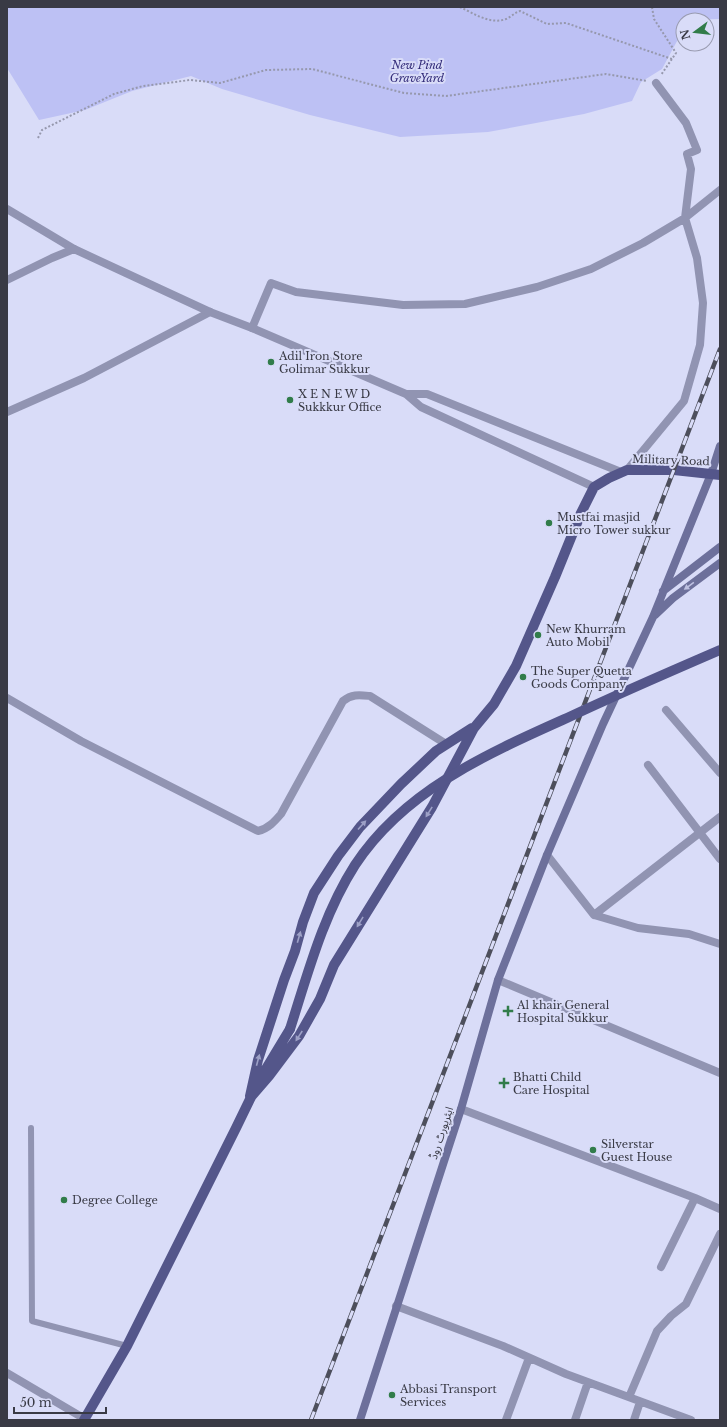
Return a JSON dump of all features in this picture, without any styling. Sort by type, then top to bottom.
[{"type":"main road","name":"ایئرپورٹ روڈ","points":[[360,1420],[460,1109],[498,980],[547,855],[603,724],[653,617],[662,592],[716,474],[720,446]]},
{"type":"main road","name":"Military Road","points":[[624,471],[674,470],[716,474]]},
{"type":"main road","points":[[250,1098],[269,1076],[299,1036],[320,999],[334,965],[432,806],[474,728],[494,704],[516,666],[581,513],[594,487],[624,471]]},
{"type":"main road","points":[[662,592],[720,547]]},
{"type":"main road","points":[[653,617],[673,598],[720,563]]},
{"type":"main road","points":[[84,1420],[127,1346],[250,1098],[290,1029],[323,928],[337,896],[355,865],[385,827],[409,805],[443,781],[496,750],[645,682],[720,650]]},
{"type":"main road","points":[[250,1098],[258,1060],[295,951],[303,922],[314,893],[338,856],[360,827],[401,784],[436,751],[474,728]]},
{"type":"street","points":[[406,394],[427,394],[624,471],[684,401],[700,345],[703,303],[697,258],[685,218],[691,169],[687,154],[697,150],[686,123],[656,83]]},
{"type":"street","points":[[252,328],[271,283],[296,292],[403,305],[465,304],[537,287],[590,269],[643,243],[685,218],[720,190]]},
{"type":"street","points":[[7,209],[74,249],[210,312],[252,328],[406,394],[421,407],[594,487]]},
{"type":"street","points":[[7,280],[74,249]]},
{"type":"street","points":[[7,412],[84,378],[210,312]]},
{"type":"street","points":[[7,698],[81,741],[258,831],[263,830],[276,821],[281,814],[343,701],[348,697],[356,695],[370,696],[446,744]]},
{"type":"street","points":[[666,710],[720,773]]},
{"type":"street","points":[[648,765],[720,859]]},
{"type":"street","points":[[594,915],[720,817]]},
{"type":"street","points":[[547,855],[594,915],[638,928],[689,934],[720,944]]},
{"type":"street","points":[[498,980],[720,1073]]},
{"type":"street","points":[[460,1109],[695,1198],[720,1209]]},
{"type":"street","points":[[661,1267],[695,1198]]},
{"type":"street","points":[[629,1397],[657,1331],[671,1316],[686,1304],[720,1234]]},
{"type":"street","points":[[396,1306],[503,1346],[566,1374],[691,1420]]},
{"type":"street","points":[[506,1420],[529,1358]]},
{"type":"street","points":[[7,1373],[84,1420]]},
{"type":"street","points":[[575,1420],[588,1382]]},
{"type":"street","points":[[634,1420],[640,1402]]},
{"type":"lane","points":[[31,1128],[32,1321],[127,1346]]},
{"type":"path","points":[[460,7],[490,21],[506,19],[520,11],[547,24],[566,23],[672,59]]},
{"type":"path","points":[[38,138],[42,130],[114,94],[143,86],[190,80],[220,83],[266,70],[312,69],[404,93],[446,96],[606,74],[656,83],[676,53],[654,19],[652,7]]},
{"type":"green space","name":"New Pind GraveYard","points":[[7,7],[720,7],[720,19],[715,19],[715,12],[675,12],[675,45],[662,69],[641,82],[632,101],[584,114],[488,132],[400,137],[310,115],[222,89],[191,76],[132,91],[85,110],[39,120],[7,68]]},
{"type":"railway","points":[[311,1420],[720,349]]},
{"type":"place","name":"Adil Iron Store Golimar Sukkur","points":[[271,362]]},
{"type":"place","name":"X E N E W D Sukkkur Office","points":[[290,400]]},
{"type":"place","name":"Mustfai masjid Micro Tower sukkur","points":[[549,523]]},
{"type":"place","name":"New Khurram Auto Mobil","points":[[538,635]]},
{"type":"place","name":"The Super Quetta Goods Company","points":[[523,677]]},
{"type":"place","name":"Al khair General Hospital Sukkur","points":[[508,1011]]},
{"type":"place","name":"Bhatti Child Care Hospital","points":[[504,1083]]},
{"type":"place","name":"Silverstar Guest House","points":[[593,1150]]},
{"type":"place","name":"Degree College","points":[[64,1200]]},
{"type":"place","name":"Abbasi Transport Services","points":[[392,1395]]}]
